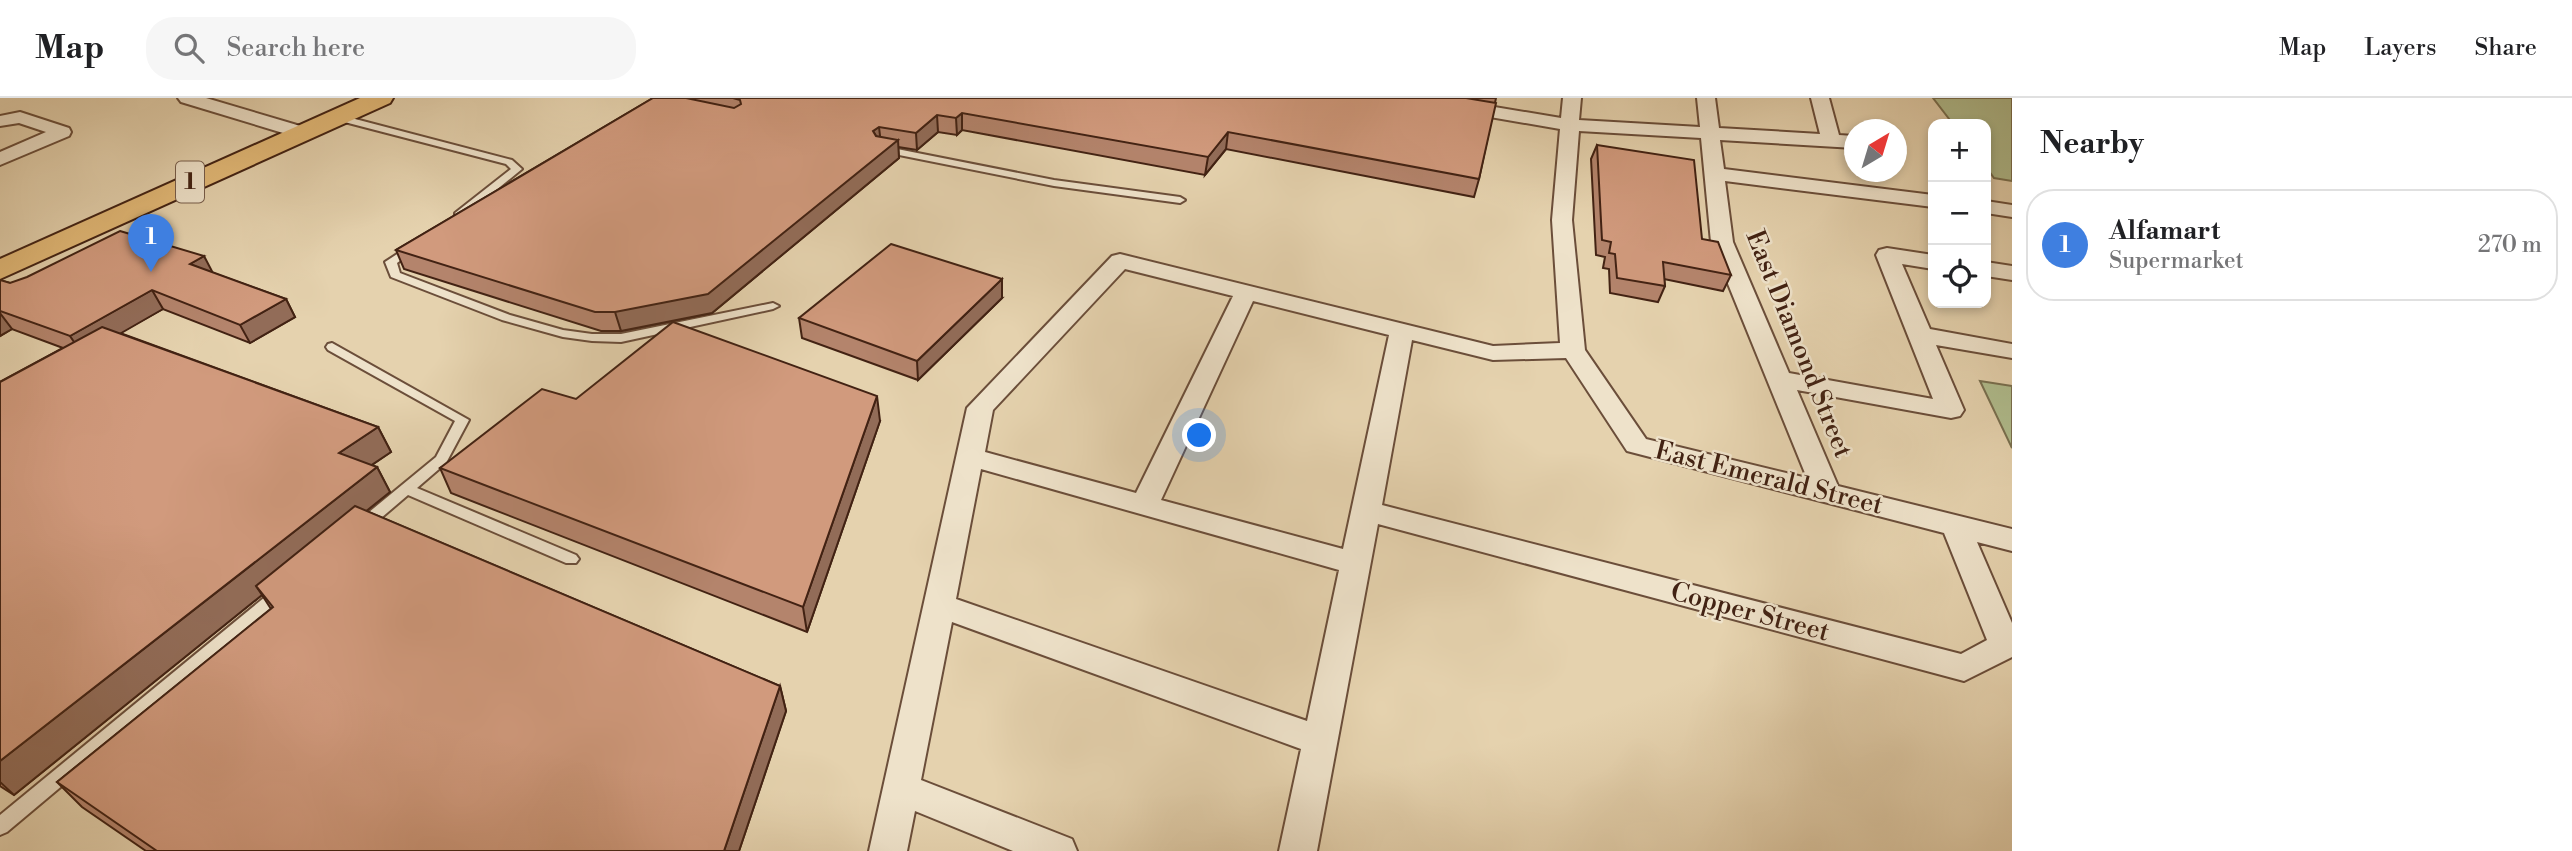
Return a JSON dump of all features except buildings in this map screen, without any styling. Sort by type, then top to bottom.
[{"type":"highway","name":"1","points":[[6,262],[382,98]]},
{"type":"street","points":[[187,98],[300,132]]},
{"type":"street","points":[[1409,98],[1570,125],[1844,141]]},
{"type":"street","name":"East Emerald Street","points":[[1573,98],[1562,220],[1573,350],[1637,445],[2012,540]]},
{"type":"street","name":"East Diamond Street","points":[[1706,98],[1722,242],[1827,493]]},
{"type":"street","points":[[1820,98],[1831,140]]},
{"type":"street","points":[[0,159],[62,132],[20,117],[6,119]]},
{"type":"street","points":[[1714,174],[1928,200]]},
{"type":"street","points":[[1991,208],[2012,211]]},
{"type":"street","points":[[1779,379],[1951,410],[1887,255],[1928,261]]},
{"type":"street","points":[[888,851],[980,408],[1120,261],[1493,353],[1573,350]]},
{"type":"street","points":[[1991,270],[2012,273]]},
{"type":"street","points":[[1144,505],[1246,292]]},
{"type":"street","points":[[1298,851],[1402,331]]},
{"type":"street","points":[[1920,335],[2012,351]]},
{"type":"street","points":[[970,457],[1356,564]]},
{"type":"street","name":"Copper Street","points":[[1366,511],[1964,668],[2005,645],[1956,526]]},
{"type":"street","points":[[939,605],[1320,741]]},
{"type":"street","points":[[901,789],[1058,851]]},
{"type":"lane","points":[[336,117],[509,162],[517,169],[453,219]]},
{"type":"lane","points":[[882,149],[1054,183],[1180,200]]},
{"type":"lane","points":[[422,240],[391,262],[395,275],[529,325],[598,339],[621,338],[773,306]]},
{"type":"lane","points":[[332,347],[462,420],[441,460],[353,533]]},
{"type":"lane","points":[[406,489],[571,559]]},
{"type":"lane","points":[[4,817],[299,578]]},
{"type":"green space","points":[[1933,98],[2012,98],[2012,181],[1994,178],[1991,174],[1991,119],[1949,119]]},
{"type":"green space","points":[[1980,381],[2012,386],[2012,448]]},
{"type":"place","name":"Alfamart","points":[[151,272]]}]
